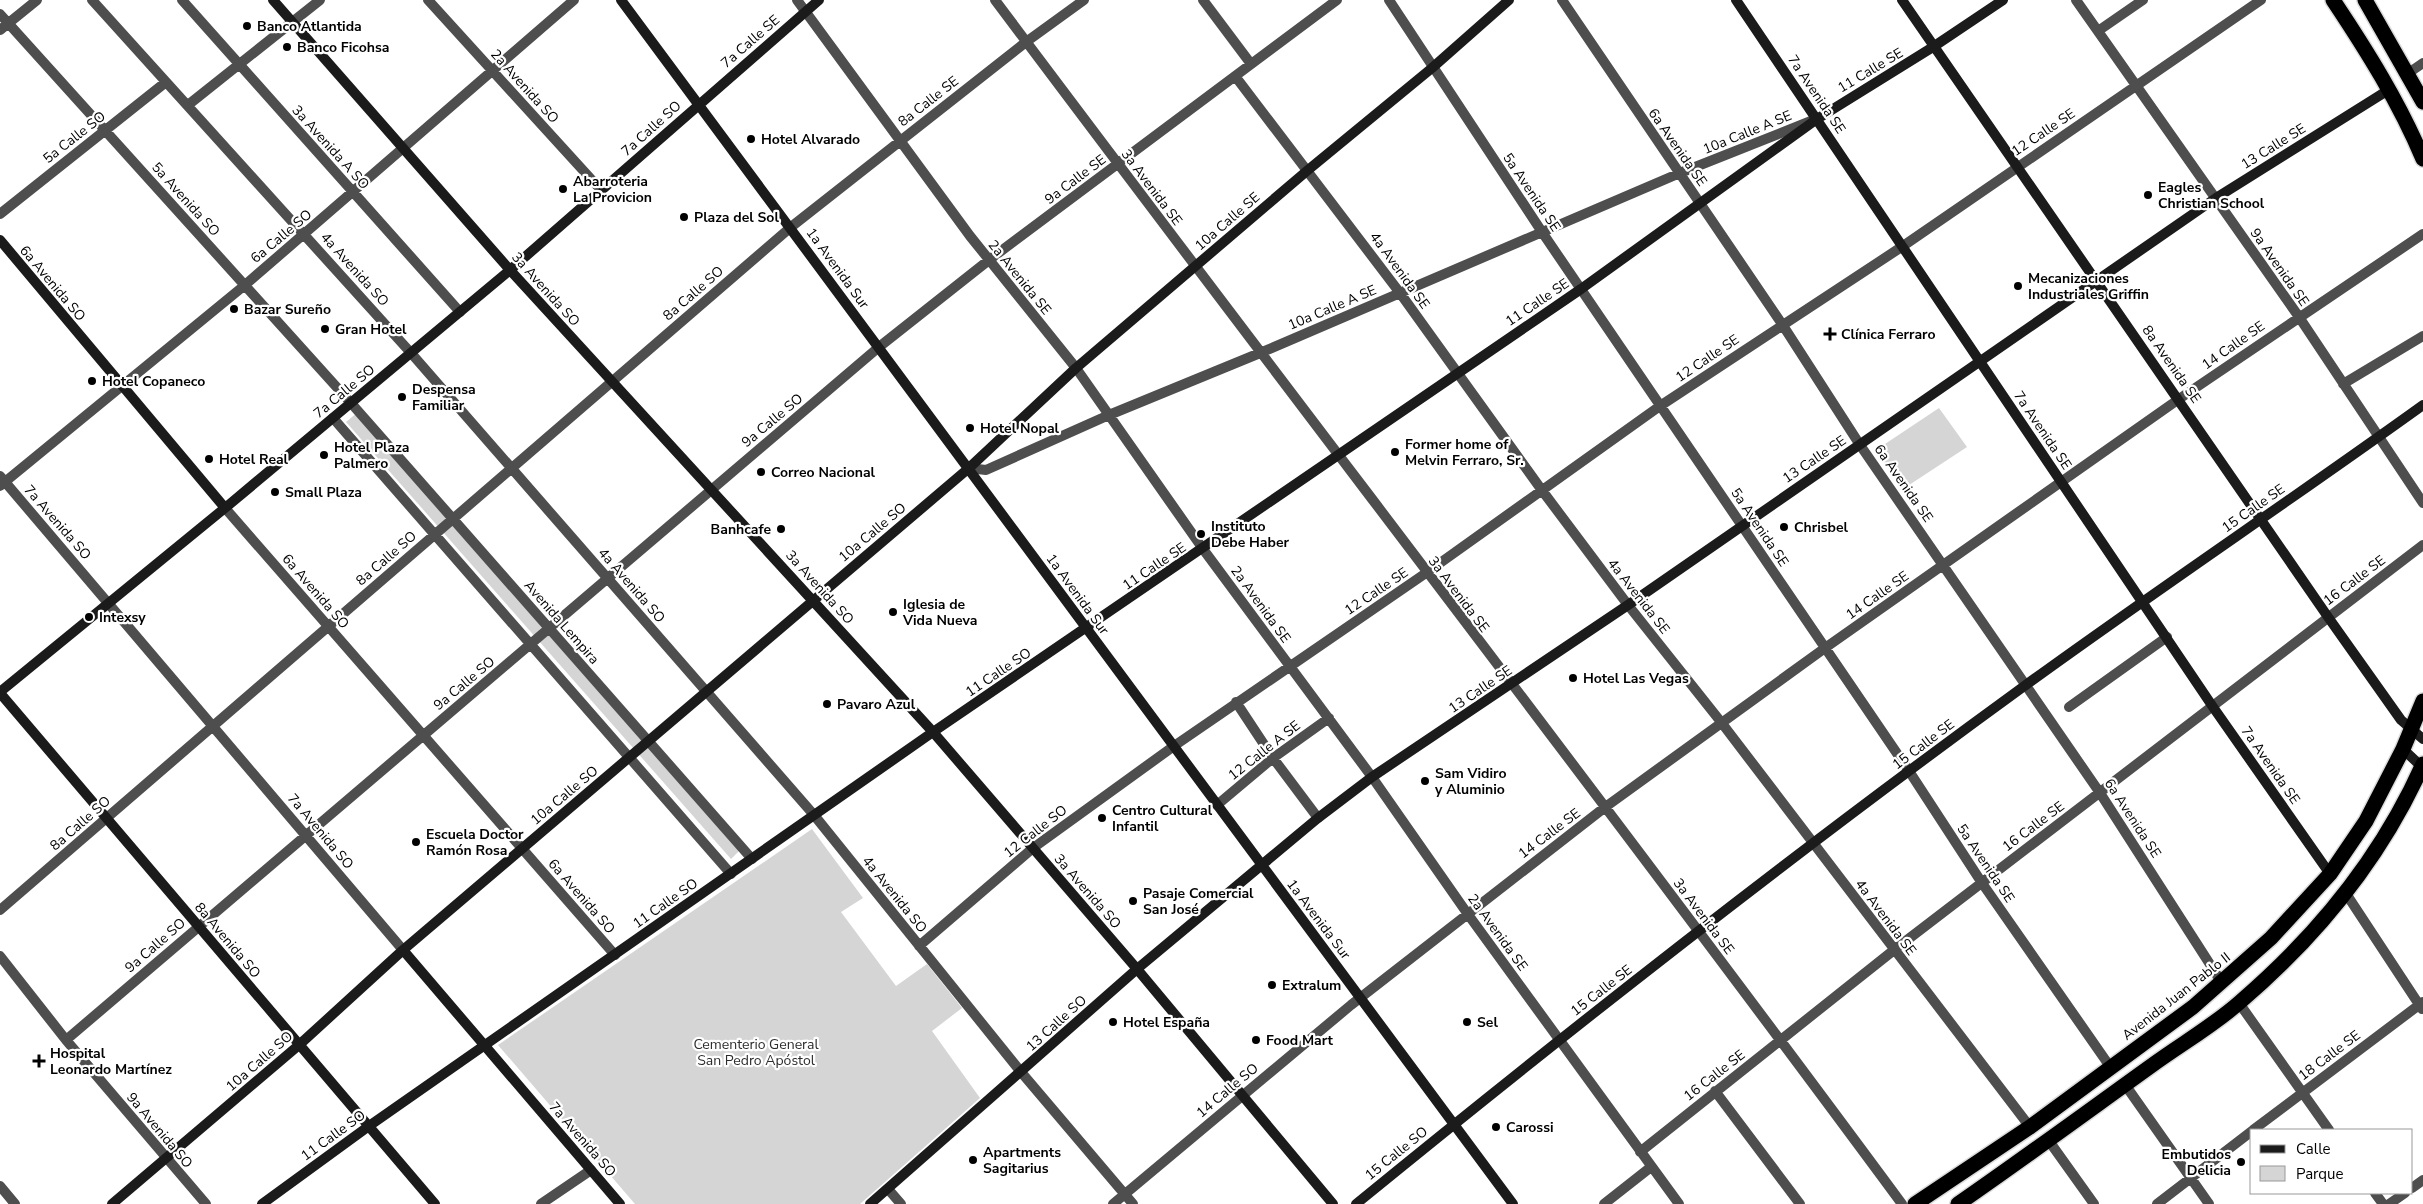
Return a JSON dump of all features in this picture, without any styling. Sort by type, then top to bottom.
[{"type":"highway","points":[[2333,0],[2390,89],[2408,122],[2423,159]]},
{"type":"highway","points":[[2365,0],[2423,102]]},
{"type":"highway","name":"Avenida Juan Pablo II","points":[[1915,1204],[2111,1068],[2222,983],[2271,938],[2330,874],[2366,820],[2403,749],[2417,734],[2423,702]]},
{"type":"highway","points":[[1958,1204],[2049,1141],[2240,1003],[2293,953],[2345,892],[2378,849],[2423,766]]},
{"type":"street","points":[[4,26],[38,0]]},
{"type":"street","name":"4a Avenida SO","points":[[92,0],[412,352],[814,815],[1021,1072],[1133,1204]]},
{"type":"street","name":"3a Avenida A SO","points":[[182,0],[460,312]]},
{"type":"street","name":"3a Avenida SO","points":[[273,0],[510,270],[933,732],[1137,969],[1333,1204]]},
{"type":"street","points":[[188,105],[320,0]]},
{"type":"street","name":"2a Avenida SO","points":[[428,0],[602,190]]},
{"type":"street","name":"6a Calle SO","points":[[2,481],[122,387],[305,235],[574,0]]},
{"type":"street","name":"1a Avenida Sur","points":[[621,0],[1513,1204]]},
{"type":"street","name":"2a Avenida SE","points":[[798,0],[988,260],[1076,368],[1204,548],[1372,777],[1467,913],[1679,1204]]},
{"type":"street","name":"7a Calle SE","points":[[699,103],[819,0]]},
{"type":"street","name":"3a Avenida SE","points":[[995,0],[1426,573],[1781,1040],[1902,1204]]},
{"type":"street","name":"8a Calle SE","points":[[791,227],[1026,42],[1084,0]]},
{"type":"street","points":[[1203,0],[1251,64]]},
{"type":"street","name":"9a Calle SE","points":[[879,347],[988,260],[1337,0]]},
{"type":"street","name":"5a Avenida SE","points":[[1389,0],[1432,68],[1542,232],[1909,771],[1982,883],[2111,1068]]},
{"type":"street","name":"10a Calle SE","points":[[969,468],[1076,368],[1308,170],[1432,68],[1509,0]]},
{"type":"street","name":"6a Avenida SE","points":[[1562,0],[1782,324],[1860,445],[1945,565],[2025,685],[2100,792],[2222,983]]},
{"type":"street","name":"7a Avenida SE","points":[[1736,0],[2144,602],[2213,708],[2330,874]]},
{"type":"street","name":"8a Avenida SE","points":[[1902,0],[2328,617],[2401,720],[2417,734]]},
{"type":"street","name":"11 Calle SE","points":[[1087,628],[1581,289],[1817,119],[1933,47],[2003,0]]},
{"type":"street","name":"9a Avenida SE","points":[[2076,0],[2216,198],[2423,503]]},
{"type":"street","points":[[2098,31],[2143,0]]},
{"type":"street","name":"12 Calle SE","points":[[1174,746],[1426,573],[1541,489],[1660,406],[1902,246],[2261,0]]},
{"type":"street","name":"5a Avenida SO","points":[[0,14],[4,26],[105,130],[351,403]]},
{"type":"street","points":[[2408,74],[2423,63]]},
{"type":"street","name":"4a Avenida SE","points":[[1235,76],[1400,293],[1541,489],[1628,605],[1721,722],[2030,1126]]},
{"type":"street","name":"5a Calle SO","points":[[0,214],[166,82]]},
{"type":"street","name":"13 Calle SE","points":[[1263,866],[1318,818],[1372,777],[1628,605],[1742,524],[1860,445],[2216,198],[2390,89]]},
{"type":"street","name":"7a Calle SO","points":[[0,693],[510,270],[699,103]]},
{"type":"street","name":"10a Calle A SE","points":[[969,468],[986,470],[1109,415],[1260,353],[1680,173],[1817,119]]},
{"type":"street","name":"8a Calle SO","points":[[0,910],[791,227]]},
{"type":"street","name":"14 Calle SE","points":[[1361,998],[1467,913],[1604,808],[1721,722],[2179,399],[2423,234]]},
{"type":"street","name":"6a Avenida SO","points":[[0,240],[225,508],[615,955]]},
{"type":"street","points":[[2343,384],[2423,336]]},
{"type":"street","name":"9a Calle SO","points":[[66,1040],[879,347]]},
{"type":"street","name":"Avenida Lempira","points":[[351,403],[752,859]]},
{"type":"street","name":"15 Calle SE","points":[[1453,1124],[1698,932],[1909,771],[2025,685],[2423,404]]},
{"type":"street","points":[[333,418],[731,874]]},
{"type":"street","name":"10a Calle SO","points":[[112,1204],[299,1044],[403,950],[969,468]]},
{"type":"street","name":"7a Avenida SO","points":[[2,481],[110,603],[620,1204]]},
{"type":"street","name":"16 Calle SE","points":[[1640,1152],[1894,950],[2423,546]]},
{"type":"street","name":"11 Calle SO","points":[[262,1204],[368,1126],[933,732],[1087,628]]},
{"type":"street","points":[[2069,707],[2167,637]]},
{"type":"street","name":"8a Avenida SO","points":[[0,693],[434,1204]]},
{"type":"street","points":[[1236,702],[1273,758],[1318,818]]},
{"type":"street","name":"12 Calle A SE","points":[[1217,805],[1273,758],[1329,718]]},
{"type":"street","name":"12 Calle SO","points":[[919,946],[1033,848],[1174,746]]},
{"type":"street","points":[[2403,749],[2423,766]]},
{"type":"street","name":"13 Calle SO","points":[[870,1204],[1137,969],[1263,866]]},
{"type":"street","points":[[2345,892],[2422,1005]]},
{"type":"street","name":"9a Avenida SO","points":[[0,956],[66,1040],[206,1204]]},
{"type":"street","name":"14 Calle SO","points":[[1113,1204],[1361,998]]},
{"type":"street","points":[[2240,1003],[2328,1129]]},
{"type":"street","name":"18 Calle SE","points":[[2255,1129],[2302,1092],[2422,1005]]},
{"type":"street","points":[[2126,1086],[2209,1204]]},
{"type":"street","points":[[1715,1091],[1800,1204]]},
{"type":"street","name":"15 Calle SO","points":[[1356,1204],[1453,1124]]},
{"type":"street","name":"18 Calle SE","points":[[2157,1204],[2250,1133]]},
{"type":"street","points":[[2049,1141],[2094,1204]]},
{"type":"street","points":[[1604,1204],[1651,1167]]},
{"type":"street","points":[[541,1204],[592,1170]]},
{"type":"street","points":[[0,1186],[15,1204]]},
{"type":"street","points":[[888,1189],[901,1204]]},
{"type":"street","points":[[2376,1194],[2384,1204]]},
{"type":"street","points":[[2389,1204],[2404,1194]]},
{"type":"green space","points":[[1939,408],[1967,447],[1903,489],[1876,450]]},
{"type":"green space","points":[[358,412],[741,849],[731,859],[346,422]]},
{"type":"green space","name":"Cementerio General San Pedro Apóstol","points":[[812,829],[863,898],[841,912],[896,986],[927,964],[962,1008],[932,1031],[980,1098],[860,1204],[635,1204],[498,1045]]},
{"type":"place","name":"Banco Atlantida","points":[[247,26]]},
{"type":"place","name":"Banco Ficohsa","points":[[287,47]]},
{"type":"place","name":"Hotel Alvarado","points":[[751,139]]},
{"type":"place","name":"Abarroteria La Provicion","points":[[563,189]]},
{"type":"place","name":"Eagles Christian School","points":[[2148,195]]},
{"type":"place","name":"Plaza del Sol","points":[[684,217]]},
{"type":"place","name":"Mecanizaciones Industriales Griffin","points":[[2018,286]]},
{"type":"place","name":"Bazar Sureño","points":[[234,309]]},
{"type":"place","name":"Gran Hotel","points":[[325,329]]},
{"type":"place","name":"Clínica Ferraro","points":[[1830,334]]},
{"type":"place","name":"Hotel Copaneco","points":[[92,381]]},
{"type":"place","name":"Despensa Familiar","points":[[402,397]]},
{"type":"place","name":"Hotel Nopal","points":[[970,428]]},
{"type":"place","name":"Former home of Melvin Ferraro, Sr.","points":[[1395,452]]},
{"type":"place","name":"Hotel Plaza Palmero","points":[[324,455]]},
{"type":"place","name":"Hotel Real","points":[[209,459]]},
{"type":"place","name":"Correo Nacional","points":[[761,472]]},
{"type":"place","name":"Small Plaza","points":[[275,492]]},
{"type":"place","name":"Chrisbel","points":[[1784,527]]},
{"type":"place","name":"Banhcafe","points":[[781,529]]},
{"type":"place","name":"Instituto Debe Haber","points":[[1201,534]]},
{"type":"place","name":"Iglesia de Vida Nueva","points":[[893,612]]},
{"type":"place","name":"Intexsy","points":[[89,617]]},
{"type":"place","name":"Hotel Las Vegas","points":[[1573,678]]},
{"type":"place","name":"Pavaro Azul","points":[[827,704]]},
{"type":"place","name":"Sam Vidiro y Aluminio","points":[[1425,781]]},
{"type":"place","name":"Centro Cultural Infantil","points":[[1102,818]]},
{"type":"place","name":"Escuela Doctor Ramón Rosa","points":[[416,842]]},
{"type":"place","name":"Pasaje Comercial San José","points":[[1133,901]]},
{"type":"place","name":"Extralum","points":[[1272,985]]},
{"type":"place","name":"Hotel España","points":[[1113,1022]]},
{"type":"place","name":"Sel","points":[[1467,1022]]},
{"type":"place","name":"Food Mart","points":[[1256,1040]]},
{"type":"place","name":"Hospital Leonardo Martínez","points":[[39,1061]]},
{"type":"place","name":"Carossi","points":[[1496,1127]]},
{"type":"place","name":"Apartments Sagitarius","points":[[973,1160]]},
{"type":"place","name":"Embutidos Delicia","points":[[2241,1162]]}]
